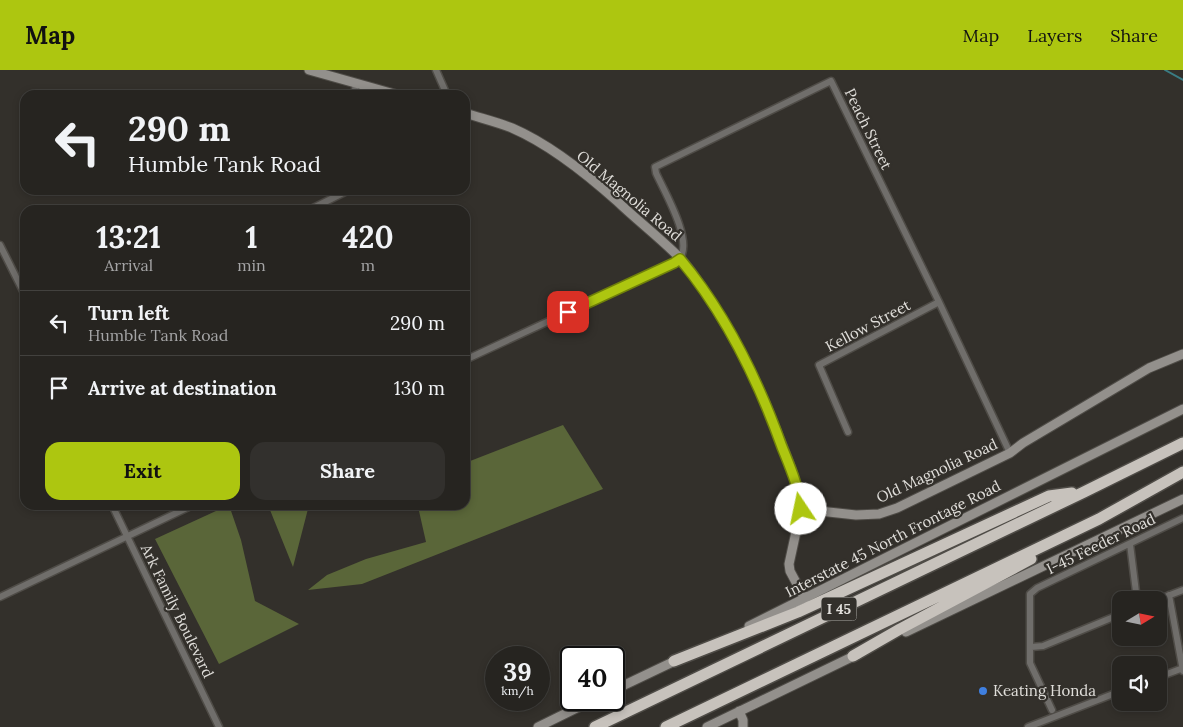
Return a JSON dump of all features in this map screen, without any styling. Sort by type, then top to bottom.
[{"type":"highway","name":"I 45","points":[[595,727],[1179,445]]},
{"type":"highway","name":"I 45","points":[[666,727],[1099,519],[1182,473]]},
{"type":"highway","points":[[674,661],[798,612],[1049,496],[1084,492]]},
{"type":"highway","points":[[853,656],[1022,565],[1099,519]]},
{"type":"main road","points":[[309,70],[379,90]]},
{"type":"main road","name":"Old Magnolia Road","points":[[470,115],[511,128],[551,150],[600,187],[680,259],[699,283],[725,323],[752,373],[770,414],[795,481],[800,497],[801,509],[856,515],[879,514],[897,508],[1010,453],[1023,443],[1149,368],[1183,354]]},
{"type":"main road","name":"Interstate 45 North Frontage Road","points":[[625,685],[775,614],[1183,409]]},
{"type":"main road","points":[[707,727],[1183,499]]},
{"type":"main road","points":[[801,509],[789,564],[790,571],[805,599]]},
{"type":"main road","points":[[538,727],[571,711]]},
{"type":"main road","points":[[740,711],[744,720],[743,727]]},
{"type":"street","points":[[436,70],[445,90]]},
{"type":"street","name":"Peach Street","points":[[680,259],[684,249],[680,224],[655,167],[831,81],[1010,453]]},
{"type":"street","points":[[355,90],[356,84]]},
{"type":"street","points":[[319,205],[339,195]]},
{"type":"street","points":[[0,245],[20,285]]},
{"type":"street","points":[[470,358],[680,259]]},
{"type":"street","name":"Kellow Street","points":[[848,432],[819,365],[939,302]]},
{"type":"street","name":"Ark Family Boulevard","points":[[114,510],[219,727]]},
{"type":"street","points":[[0,597],[182,510]]},
{"type":"street","name":"I-45 Feeder Road","points":[[1031,647],[1030,594],[1037,588],[1183,518]]},
{"type":"street","points":[[1130,544],[1136,591]]},
{"type":"street","points":[[1167,675],[1183,670],[1169,595],[1183,590]]},
{"type":"street","points":[[1052,710],[1030,663],[1031,647],[1043,646],[1112,618]]},
{"type":"street","points":[[1028,727],[1112,694]]},
{"type":"green space","points":[[563,425],[603,489],[362,584],[308,590],[327,575],[366,559],[426,542],[419,511],[417,510],[470,510],[470,461]]},
{"type":"green space","points":[[218,510],[231,510],[241,540],[255,601],[299,624],[219,664],[155,539]]},
{"type":"green space","points":[[270,510],[308,510],[293,567]]},
{"type":"waterway","points":[[1165,70],[1183,80]]},
{"type":"place","name":"Keating Honda","points":[[983,691]]},
{"type":"route","points":[[568,312],[680,259],[699,283],[725,323],[752,373],[770,414],[795,481],[800,497],[801,509]]}]
